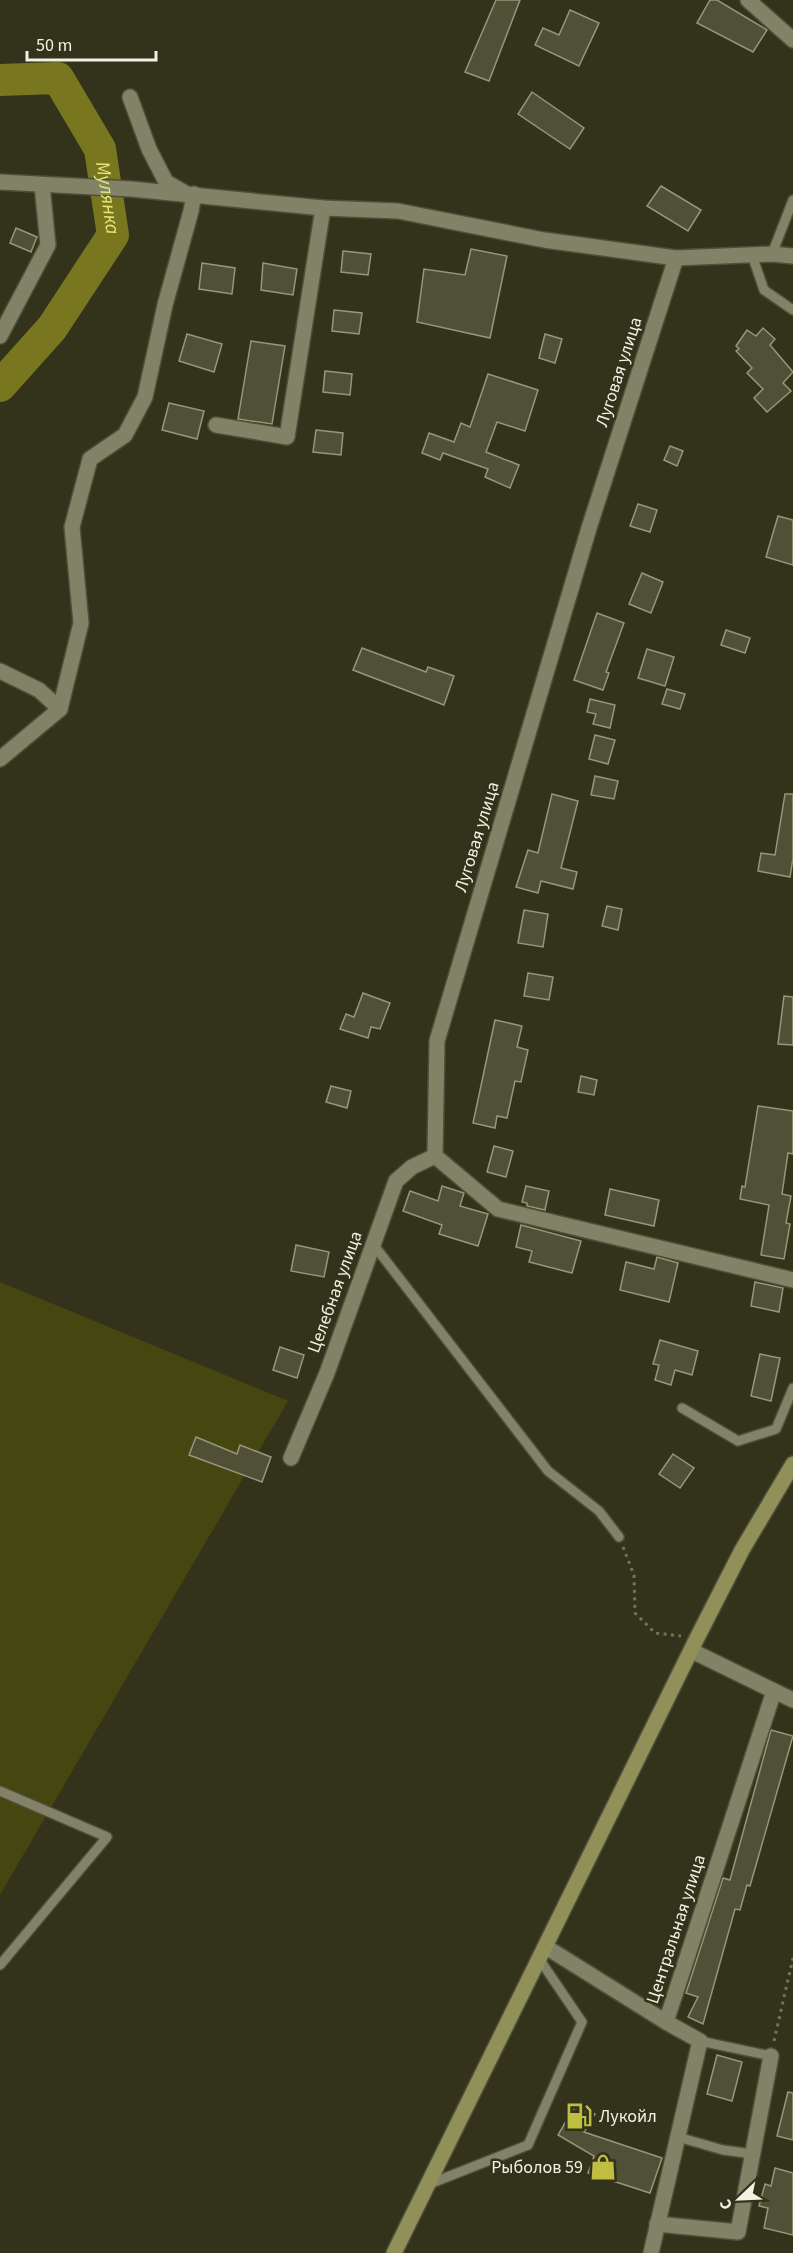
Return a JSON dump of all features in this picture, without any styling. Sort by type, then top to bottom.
[{"type":"main road","points":[[394,2253],[742,1550],[793,1464]]},
{"type":"street","points":[[748,0],[793,40]]},
{"type":"street","points":[[130,97],[149,149],[166,182],[190,194]]},
{"type":"street","points":[[0,182],[78,185],[323,208],[398,211],[544,240],[676,258],[772,254],[793,256]]},
{"type":"street","points":[[0,336],[48,245],[42,185]]},
{"type":"street","points":[[0,759],[60,709],[81,623],[72,527],[90,459],[125,435],[145,397],[190,194]]},
{"type":"street","points":[[216,425],[287,437],[323,208]]},
{"type":"street","name":"Луговая улица","points":[[435,1156],[437,1041],[589,528],[676,258]]},
{"type":"street","points":[[0,670],[39,690],[60,709]]},
{"type":"street","points":[[435,1156],[498,1209],[793,1280]]},
{"type":"street","name":"Целебная улица","points":[[291,1458],[327,1372],[396,1181],[412,1167],[435,1156]]},
{"type":"street","points":[[694,1645],[793,1700]]},
{"type":"street","name":"Центральная улица","points":[[700,2041],[666,2022],[774,1691]]},
{"type":"street","points":[[543,1954],[666,2022]]},
{"type":"street","points":[[651,2253],[700,2041]]},
{"type":"street","points":[[657,2224],[738,2232],[771,2056]]},
{"type":"lane","points":[[772,254],[793,200]]},
{"type":"lane","points":[[753,255],[764,290],[793,310]]},
{"type":"lane","points":[[373,1244],[548,1471],[599,1511],[619,1537]]},
{"type":"lane","points":[[682,1408],[738,1441],[776,1429],[793,1388]]},
{"type":"lane","points":[[0,1791],[107,1837],[0,1965]]},
{"type":"lane","points":[[427,2185],[528,2145],[582,2022],[543,1954]]},
{"type":"lane","points":[[700,2041],[771,2056]]},
{"type":"lane","points":[[678,2137],[723,2150],[753,2154]]},
{"type":"path","points":[[619,1537],[634,1575],[635,1613],[655,1633],[694,1645]]},
{"type":"path","points":[[771,2056],[793,1958]]},
{"type":"shaded area","points":[[0,1282],[288,1401],[0,1895]]},
{"type":"building","points":[[496,0],[520,0],[489,81],[465,72]]},
{"type":"building","points":[[710,0],[717,0],[767,30],[753,52],[697,23]]},
{"type":"building","points":[[570,10],[599,23],[579,66],[535,45],[543,28],[559,35]]},
{"type":"building","points":[[532,92],[584,128],[570,149],[518,114]]},
{"type":"building","points":[[661,186],[701,210],[688,231],[647,206]]},
{"type":"building","points":[[16,228],[37,237],[31,252],[10,243]]},
{"type":"building","points":[[471,249],[507,256],[490,338],[417,322],[424,269],[465,275]]},
{"type":"building","points":[[343,251],[371,254],[368,275],[341,272]]},
{"type":"building","points":[[202,263],[235,268],[232,294],[199,289]]},
{"type":"building","points":[[263,263],[297,269],[293,295],[261,290]]},
{"type":"building","points":[[334,310],[362,313],[359,334],[332,331]]},
{"type":"building","points":[[763,328],[775,339],[770,345],[793,372],[783,383],[791,391],[767,412],[754,398],[763,389],[747,373],[752,368],[736,351],[739,349],[736,346],[747,330],[756,336]]},
{"type":"building","points":[[187,334],[222,344],[214,372],[179,361]]},
{"type":"building","points":[[545,334],[562,339],[555,363],[539,358]]},
{"type":"building","points":[[251,341],[285,346],[272,424],[238,419]]},
{"type":"building","points":[[325,371],[352,374],[350,395],[323,392]]},
{"type":"building","points":[[488,374],[538,390],[525,431],[497,422],[486,452],[519,465],[510,488],[485,477],[488,469],[443,453],[440,460],[422,453],[429,433],[454,442],[461,423],[470,427]]},
{"type":"building","points":[[169,403],[204,411],[197,439],[162,430]]},
{"type":"building","points":[[316,430],[343,433],[341,455],[313,452]]},
{"type":"building","points":[[670,446],[683,451],[677,466],[664,460]]},
{"type":"building","points":[[638,504],[657,510],[650,532],[630,526]]},
{"type":"building","points":[[778,516],[793,520],[793,565],[766,557]]},
{"type":"building","points":[[642,573],[663,582],[651,613],[629,604]]},
{"type":"building","points":[[597,613],[624,623],[606,672],[609,673],[603,690],[574,680]]},
{"type":"building","points":[[726,630],[750,638],[745,653],[721,645]]},
{"type":"building","points":[[362,648],[426,672],[428,667],[454,676],[444,705],[353,670]]},
{"type":"building","points":[[647,649],[674,657],[665,686],[638,678]]},
{"type":"building","points":[[667,689],[685,694],[680,709],[662,704]]},
{"type":"building","points":[[590,699],[615,705],[610,728],[593,724],[596,714],[587,712]]},
{"type":"building","points":[[595,735],[615,740],[608,764],[589,759]]},
{"type":"building","points":[[595,776],[618,781],[614,799],[591,795]]},
{"type":"building","points":[[552,794],[578,801],[561,868],[577,872],[573,889],[541,881],[538,893],[516,887],[528,850],[538,853]]},
{"type":"building","points":[[785,794],[793,794],[793,858],[790,877],[758,871],[761,853],[775,855]]},
{"type":"building","points":[[607,906],[622,909],[618,930],[602,926]]},
{"type":"building","points":[[524,910],[548,914],[543,947],[518,943]]},
{"type":"building","points":[[528,973],[553,977],[549,1000],[524,996]]},
{"type":"building","points":[[363,993],[390,1003],[380,1029],[371,1027],[368,1038],[340,1029],[346,1014],[354,1017]]},
{"type":"building","points":[[784,996],[793,997],[793,1045],[778,1044]]},
{"type":"building","points":[[495,1020],[522,1026],[517,1047],[528,1050],[521,1082],[515,1081],[507,1118],[497,1116],[495,1128],[473,1123]]},
{"type":"building","points":[[581,1076],[597,1080],[594,1095],[578,1092]]},
{"type":"building","points":[[331,1086],[351,1091],[347,1108],[326,1102]]},
{"type":"building","points":[[758,1106],[793,1111],[793,1154],[788,1153],[782,1194],[791,1196],[786,1223],[790,1224],[784,1259],[761,1255],[769,1205],[740,1199],[742,1186],[745,1187]]},
{"type":"building","points":[[494,1146],[513,1151],[506,1177],[487,1172]]},
{"type":"building","points":[[442,1186],[464,1193],[460,1206],[488,1214],[478,1246],[439,1234],[442,1225],[403,1211],[410,1191],[438,1201]]},
{"type":"building","points":[[526,1186],[549,1191],[545,1210],[527,1206],[527,1203],[522,1202]]},
{"type":"building","points":[[610,1189],[659,1200],[654,1226],[605,1215]]},
{"type":"building","points":[[521,1225],[581,1241],[572,1273],[529,1262],[532,1251],[516,1247]]},
{"type":"building","points":[[296,1245],[329,1252],[324,1277],[291,1271]]},
{"type":"building","points":[[657,1257],[678,1263],[669,1302],[620,1290],[626,1262],[654,1269]]},
{"type":"building","points":[[755,1282],[783,1288],[779,1312],[751,1306]]},
{"type":"building","points":[[660,1340],[698,1351],[692,1375],[675,1370],[671,1385],[655,1380],[659,1365],[653,1364]]},
{"type":"building","points":[[280,1347],[304,1355],[297,1378],[273,1370]]},
{"type":"building","points":[[760,1354],[780,1358],[771,1401],[751,1396]]},
{"type":"building","points":[[196,1437],[237,1454],[240,1445],[271,1457],[262,1482],[189,1455]]},
{"type":"building","points":[[673,1454],[694,1468],[680,1488],[659,1474]]},
{"type":"building","points":[[771,1730],[793,1736],[750,1886],[747,1885],[740,1910],[735,1909],[703,2024],[688,2017],[698,1997],[686,1993],[723,1878],[730,1880]]},
{"type":"building","points":[[717,2055],[742,2062],[732,2101],[707,2094]]},
{"type":"building","points":[[788,2092],[793,2093],[793,2140],[777,2136]]},
{"type":"building","points":[[576,2104],[595,2114],[584,2132],[662,2158],[650,2193],[588,2173],[594,2156],[558,2135]]},
{"type":"building","points":[[775,2168],[793,2173],[793,2235],[764,2228],[768,2208],[759,2206],[765,2184],[771,2186]]},
{"type":"waterway","name":"Мулянка","points":[[0,80],[58,78],[100,149],[113,235],[52,328],[0,386]]},
{"type":"place","name":"Лукойл","points":[[579,2116]]},
{"type":"place","name":"Рыболов 59","points":[[603,2167]]}]
